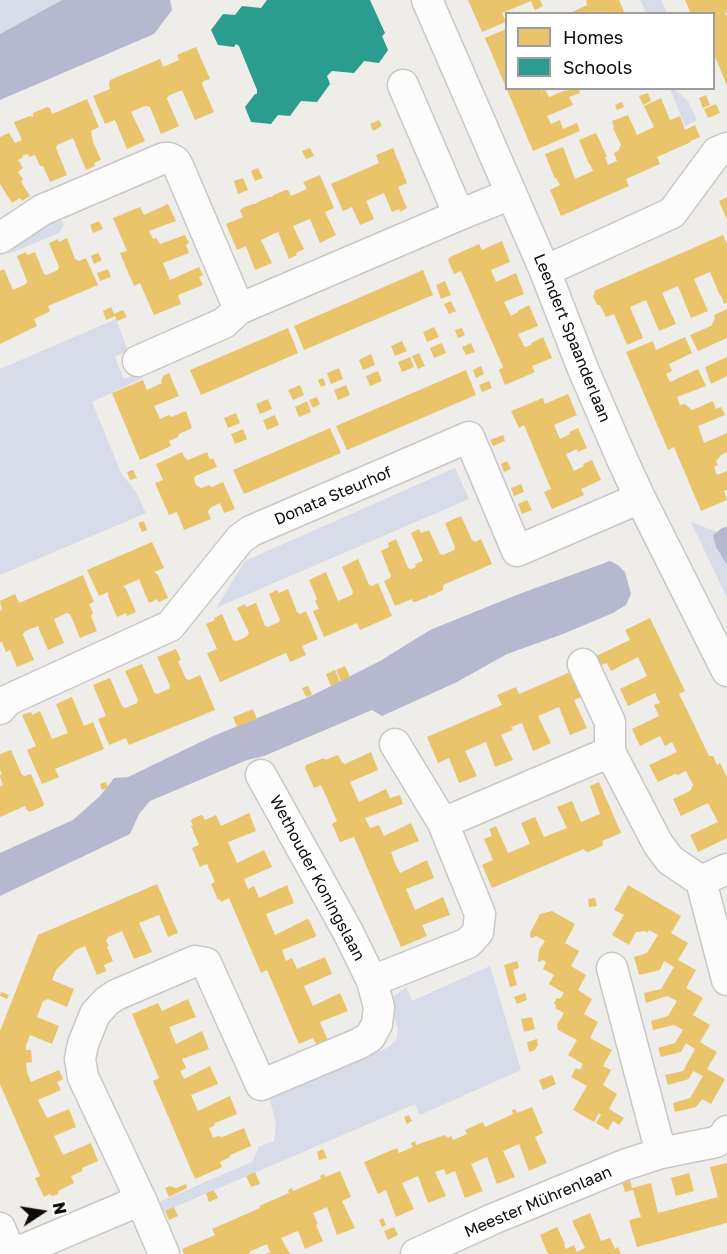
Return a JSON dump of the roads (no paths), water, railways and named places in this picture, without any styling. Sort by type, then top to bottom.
[{"type":"street","name":"Leendert Spaanderlaan","points":[[427,0],[545,271],[583,369],[640,498],[727,672]]},
{"type":"street","points":[[403,85],[459,215]]},
{"type":"street","points":[[545,271],[672,213],[717,152],[727,148]]},
{"type":"street","points":[[0,238],[42,210],[164,158],[169,158],[178,166],[240,309]]},
{"type":"street","points":[[138,361],[224,323],[240,309],[511,194]]},
{"type":"street","name":"Donata Steurhof","points":[[0,709],[8,700],[170,627],[240,539],[251,531],[469,437],[517,551],[640,498]]},
{"type":"street","points":[[583,664],[610,722],[610,752],[658,844],[670,860],[714,875],[727,980]]},
{"type":"street","name":"Wethouder Koningslaan","points":[[372,981],[468,943],[478,932],[480,914],[443,823],[395,744]]},
{"type":"street","points":[[443,823],[610,752]]},
{"type":"street","name":"Wethouder Koningslaan","points":[[141,1200],[83,1077],[80,1059],[83,1044],[95,1014],[107,1001],[195,961],[206,963],[261,1085],[358,1044],[370,1037],[378,1024],[379,1007],[372,981],[348,932],[261,775]]},
{"type":"street","points":[[612,968],[661,1153]]},
{"type":"street","name":"Meester Mührenlaan","points":[[416,1254],[624,1165],[661,1153],[716,1142],[727,1131]]},
{"type":"street","points":[[0,1228],[13,1254],[141,1200],[164,1254]]},
{"type":"water","points":[[62,0],[170,0],[172,10],[154,34],[0,100],[0,34]]},
{"type":"water","points":[[727,527],[727,565],[716,547],[713,535]]},
{"type":"water","points":[[610,561],[625,572],[631,594],[626,605],[613,613],[507,654],[457,682],[382,716],[372,710],[150,801],[139,814],[130,834],[0,896],[0,853],[73,820],[100,796],[114,778],[128,777],[211,737],[311,696],[380,661],[430,630]]}]
